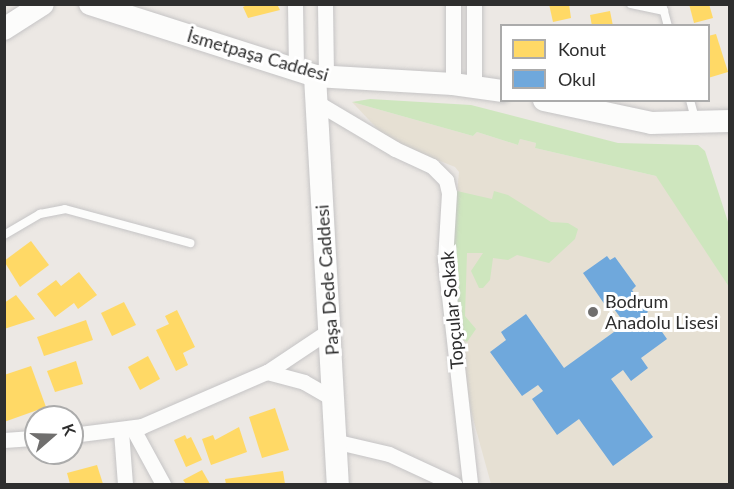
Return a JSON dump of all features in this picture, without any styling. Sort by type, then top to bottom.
[{"type":"street","name":"İsmetpaşa Caddesi","points":[[90,4],[312,74],[464,85],[500,91]]},
{"type":"street","points":[[295,4],[312,74]]},
{"type":"street","points":[[312,74],[324,4]]},
{"type":"street","points":[[453,4],[464,85]]},
{"type":"street","points":[[464,85],[474,4]]},
{"type":"street","points":[[4,29],[28,8]]},
{"type":"street","name":"Paşa Dede Caddesi","points":[[312,74],[316,102],[338,442],[338,484]]},
{"type":"street","name":"Topçular Sokak","points":[[316,102],[395,149],[432,166],[446,180],[449,193],[445,260],[470,484]]},
{"type":"street","points":[[553,102],[651,123],[697,124],[729,121]]},
{"type":"street","points":[[84,434],[127,430],[267,372],[330,330]]},
{"type":"street","points":[[267,372],[304,382],[335,400]]},
{"type":"street","points":[[125,484],[127,430]]},
{"type":"street","points":[[127,430],[163,484]]},
{"type":"street","points":[[4,440],[24,439]]},
{"type":"street","points":[[338,442],[389,454],[454,484]]},
{"type":"lane","points":[[631,4],[663,8],[667,24]]},
{"type":"lane","points":[[691,102],[697,124]]},
{"type":"lane","points":[[4,235],[40,214],[65,209],[190,243]]},
{"type":"shaded area","name":"Bodrum Anadolu Lisesi","points":[[352,102],[473,136],[477,132],[518,145],[520,139],[536,143],[535,148],[656,176],[661,181],[729,287],[729,484],[491,484],[472,415],[458,337],[452,247],[459,172],[455,167],[388,140]]},
{"type":"green space","points":[[370,99],[471,105],[618,143],[698,145],[705,151],[729,225],[729,287],[656,176],[535,148],[536,143],[520,139],[518,145],[477,132],[473,136],[352,102]]},
{"type":"green space","points":[[457,191],[492,199],[494,191],[508,195],[551,222],[568,223],[578,229],[575,239],[549,263],[517,255],[508,260],[493,258],[490,280],[483,288],[479,288],[471,271],[483,253],[467,253],[465,316],[476,329],[467,342],[458,337],[452,251]]},
{"type":"building: Konut","points":[[249,4],[277,4],[280,10],[248,18],[243,7]]},
{"type":"building: Konut","points":[[549,4],[569,4],[571,18],[553,22]]},
{"type":"building: Konut","points":[[689,4],[709,4],[713,18],[694,23]]},
{"type":"building: Konut","points":[[610,11],[613,24],[592,24],[590,15]]},
{"type":"building: Konut","points":[[716,34],[728,72],[710,77],[710,36]]},
{"type":"building: Konut","points":[[31,241],[49,265],[20,287],[4,261]]},
{"type":"building: Konut","points":[[79,272],[97,295],[78,309],[74,303],[55,317],[37,294],[56,280],[61,286]]},
{"type":"building: Konut","points":[[16,295],[35,319],[4,329],[4,303]]},
{"type":"building: Konut","points":[[124,302],[136,325],[112,336],[101,313]]},
{"type":"building: Konut","points":[[177,310],[195,347],[183,353],[188,365],[176,371],[156,330],[169,324],[165,316]]},
{"type":"building: Konut","points":[[86,320],[93,340],[44,356],[37,337]]},
{"type":"building: Konut","points":[[148,356],[160,379],[140,390],[128,367]]},
{"type":"building: Konut","points":[[76,361],[83,384],[55,392],[47,371]]},
{"type":"building: Konut","points":[[31,366],[45,405],[24,405],[24,415],[4,422],[4,375]]},
{"type":"building: Konut","points":[[275,408],[289,450],[262,458],[249,417]]},
{"type":"building: Konut","points":[[239,427],[247,452],[211,465],[202,439],[213,435],[215,440]]},
{"type":"building: Konut","points":[[185,435],[187,439],[191,437],[202,460],[186,467],[174,440]]},
{"type":"building: Konut","points":[[97,465],[103,484],[70,484],[67,473]]},
{"type":"building: Konut","points":[[202,470],[210,484],[186,484],[183,480]]},
{"type":"building: Konut","points":[[283,471],[285,484],[226,484],[225,479]]},
{"type":"building: Okul","points":[[607,256],[610,260],[615,257],[636,286],[632,290],[648,312],[644,315],[649,322],[653,319],[667,339],[641,358],[648,368],[631,381],[623,370],[611,379],[653,437],[613,466],[579,419],[557,435],[532,399],[543,391],[538,385],[522,396],[490,352],[506,340],[501,332],[526,314],[564,368],[625,324],[609,302],[605,305],[583,273]]},
{"type":"place","name":"Bodrum Anadolu Lisesi","points":[[593,312]]}]
